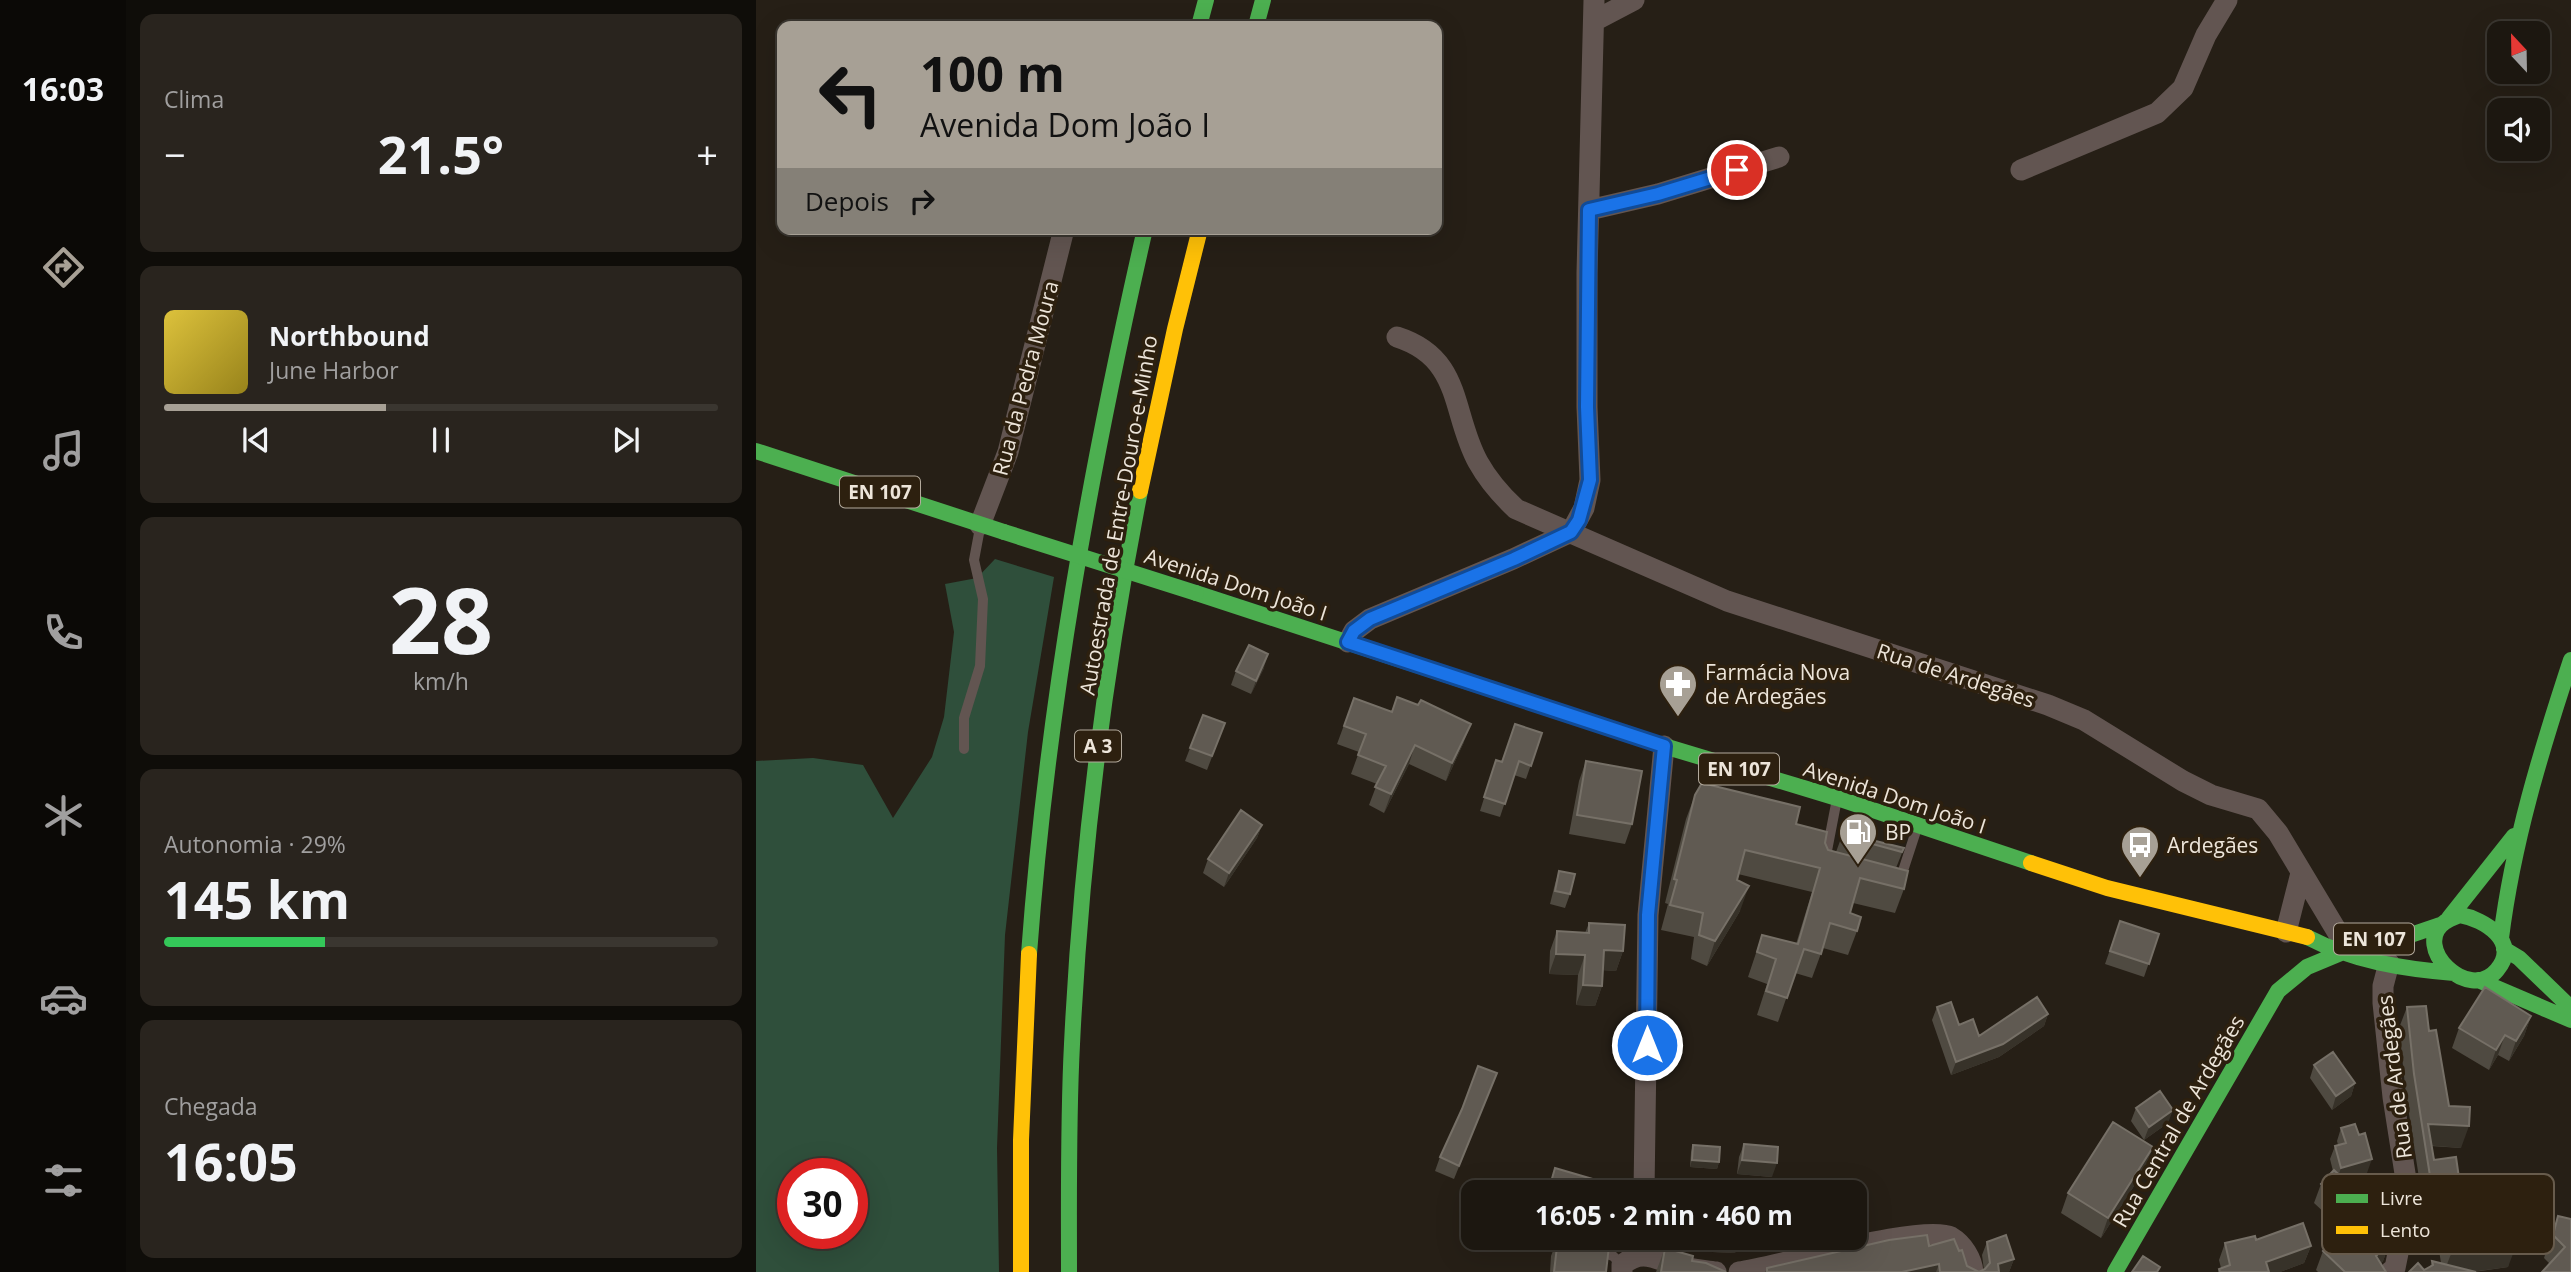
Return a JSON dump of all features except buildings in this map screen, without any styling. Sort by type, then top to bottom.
[{"type":"main road","points":[[1200,21],[1206,0]]},
{"type":"main road","points":[[1258,21],[1264,0]]},
{"type":"main road","name":"Autoestrada de Entre-Douro-e-Minho","points":[[1021,1272],[1024,1035],[1037,851],[1056,692],[1088,495],[1144,235]]},
{"type":"main road","name":"Autoestrada de Entre-Douro-e-Minho","points":[[1069,1272],[1072,1045],[1087,848],[1100,730],[1118,611],[1154,417],[1170,340],[1198,235]]},
{"type":"main road","name":"Avenida Dom João I","points":[[756,451],[1664,746],[1837,798],[2107,888],[2292,938],[2323,931],[2340,943],[2389,964],[2420,971],[2454,973]]},
{"type":"main road","points":[[2478,980],[2498,970],[2503,960],[2505,894],[2521,827],[2571,660]]},
{"type":"main road","points":[[2445,922],[2521,827]]},
{"type":"main road","name":"EN 107","points":[[2571,1008],[2503,943],[2494,929],[2472,916],[2460,915],[2445,922],[2435,935],[2433,947],[2436,957],[2454,973],[2466,979],[2478,980],[2571,1020]]},
{"type":"main road","name":"Avenida Dom João I","points":[[2340,943],[2393,941],[2445,922]]},
{"type":"main road","name":"Rua Central de Ardegães","points":[[2115,1272],[2278,991],[2340,943]]},
{"type":"main road","name":"Rua Central de Ardegães","points":[[2278,991],[2281,968]]},
{"type":"street","points":[[1348,642],[1354,631],[1370,619],[1514,559],[1571,532],[1584,508],[1590,480],[1587,407],[1594,10],[1634,0]]},
{"type":"street","points":[[2021,170],[2157,113],[2183,88],[2206,35],[2227,0]]},
{"type":"street","points":[[1589,210],[1658,194],[1779,158]]},
{"type":"street","name":"Rua da Pedra Moura","points":[[980,525],[1007,452],[1062,235]]},
{"type":"street","name":"Rua de Ardegães","points":[[1397,337],[1415,342],[1443,370],[1452,386],[1477,461],[1497,491],[1516,509],[1727,601],[2006,690],[2084,720],[2211,795],[2258,809],[2278,833],[2340,943]]},
{"type":"street","points":[[1644,1180],[1648,915],[1664,746]]},
{"type":"street","points":[[2292,938],[2301,873]]},
{"type":"street","name":"Rua de Ardegães","points":[[2389,964],[2383,986],[2383,1003],[2393,1097],[2405,1174]]},
{"type":"street","points":[[1740,1272],[1865,1243],[1921,1236],[1949,1236],[1962,1247],[1972,1264],[1973,1272]]},
{"type":"street","points":[[1622,1268],[1639,1250]]},
{"type":"street","points":[[1650,1250],[1678,1266],[1716,1272]]},
{"type":"lane","points":[[964,749],[964,718],[980,666],[984,599],[974,561],[980,525]]},
{"type":"lane","points":[[1836,872],[1824,869],[1837,798]]},
{"type":"lane","points":[[1885,885],[1898,888],[1917,826]]},
{"type":"lane","points":[[1594,1250],[1613,1256],[1622,1268]]},
{"type":"green space","points":[[995,559],[1054,577],[1028,732],[1005,935],[997,1148],[999,1272],[756,1272],[756,761],[813,758],[863,765],[893,818],[932,757],[944,717],[954,632],[945,584],[977,578]]},
{"type":"traffic: fast","points":[[1200,21],[1206,0]]},
{"type":"traffic: fast","points":[[1257,21],[1263,0]]},
{"type":"traffic: fast","points":[[1029,954],[1047,771],[1073,590],[1106,409],[1144,235]]},
{"type":"traffic: fast","points":[[756,451],[1004,532]]},
{"type":"traffic: fast","points":[[1069,1272],[1071,1072],[1081,905],[1105,697],[1140,491]]},
{"type":"traffic: fast","points":[[1004,532],[1196,593]]},
{"type":"traffic: fast","points":[[1196,593],[1664,746],[1837,798],[2031,863]]},
{"type":"traffic: fast","points":[[2501,938],[2506,902],[2529,797],[2571,660]]},
{"type":"traffic: fast","points":[[2449,918],[2514,836]]},
{"type":"traffic: fast","points":[[2460,915],[2489,927],[2502,941],[2505,950],[2503,960],[2497,970],[2485,979],[2472,980],[2459,976],[2447,968],[2439,957],[2434,944],[2436,932],[2445,922],[2460,915]]},
{"type":"traffic: fast","points":[[2349,935],[2393,941],[2440,925]]},
{"type":"traffic: fast","points":[[2307,937],[2360,958],[2454,973]]},
{"type":"traffic: fast","points":[[2504,949],[2519,958],[2571,1008]]},
{"type":"traffic: fast","points":[[2115,1272],[2278,991],[2307,967],[2343,952]]},
{"type":"traffic: fast","points":[[2478,980],[2571,1020]]},
{"type":"traffic: slow","points":[[1140,491],[1198,235]]},
{"type":"traffic: slow","points":[[2031,863],[2107,888],[2307,937]]},
{"type":"traffic: slow","points":[[1021,1272],[1021,1140],[1029,954]]},
{"type":"place","name":"Farmácia Nova de Ardegães","points":[[1678,718]]},
{"type":"place","name":"BP","points":[[1858,866]]},
{"type":"place","name":"Ardegães","points":[[2140,879]]},
{"type":"route","points":[[1647,1045],[1648,915],[1664,746],[1348,642],[1354,631],[1370,619],[1514,559],[1571,532],[1584,508],[1590,480],[1587,407],[1589,210],[1658,194],[1737,170]]}]
